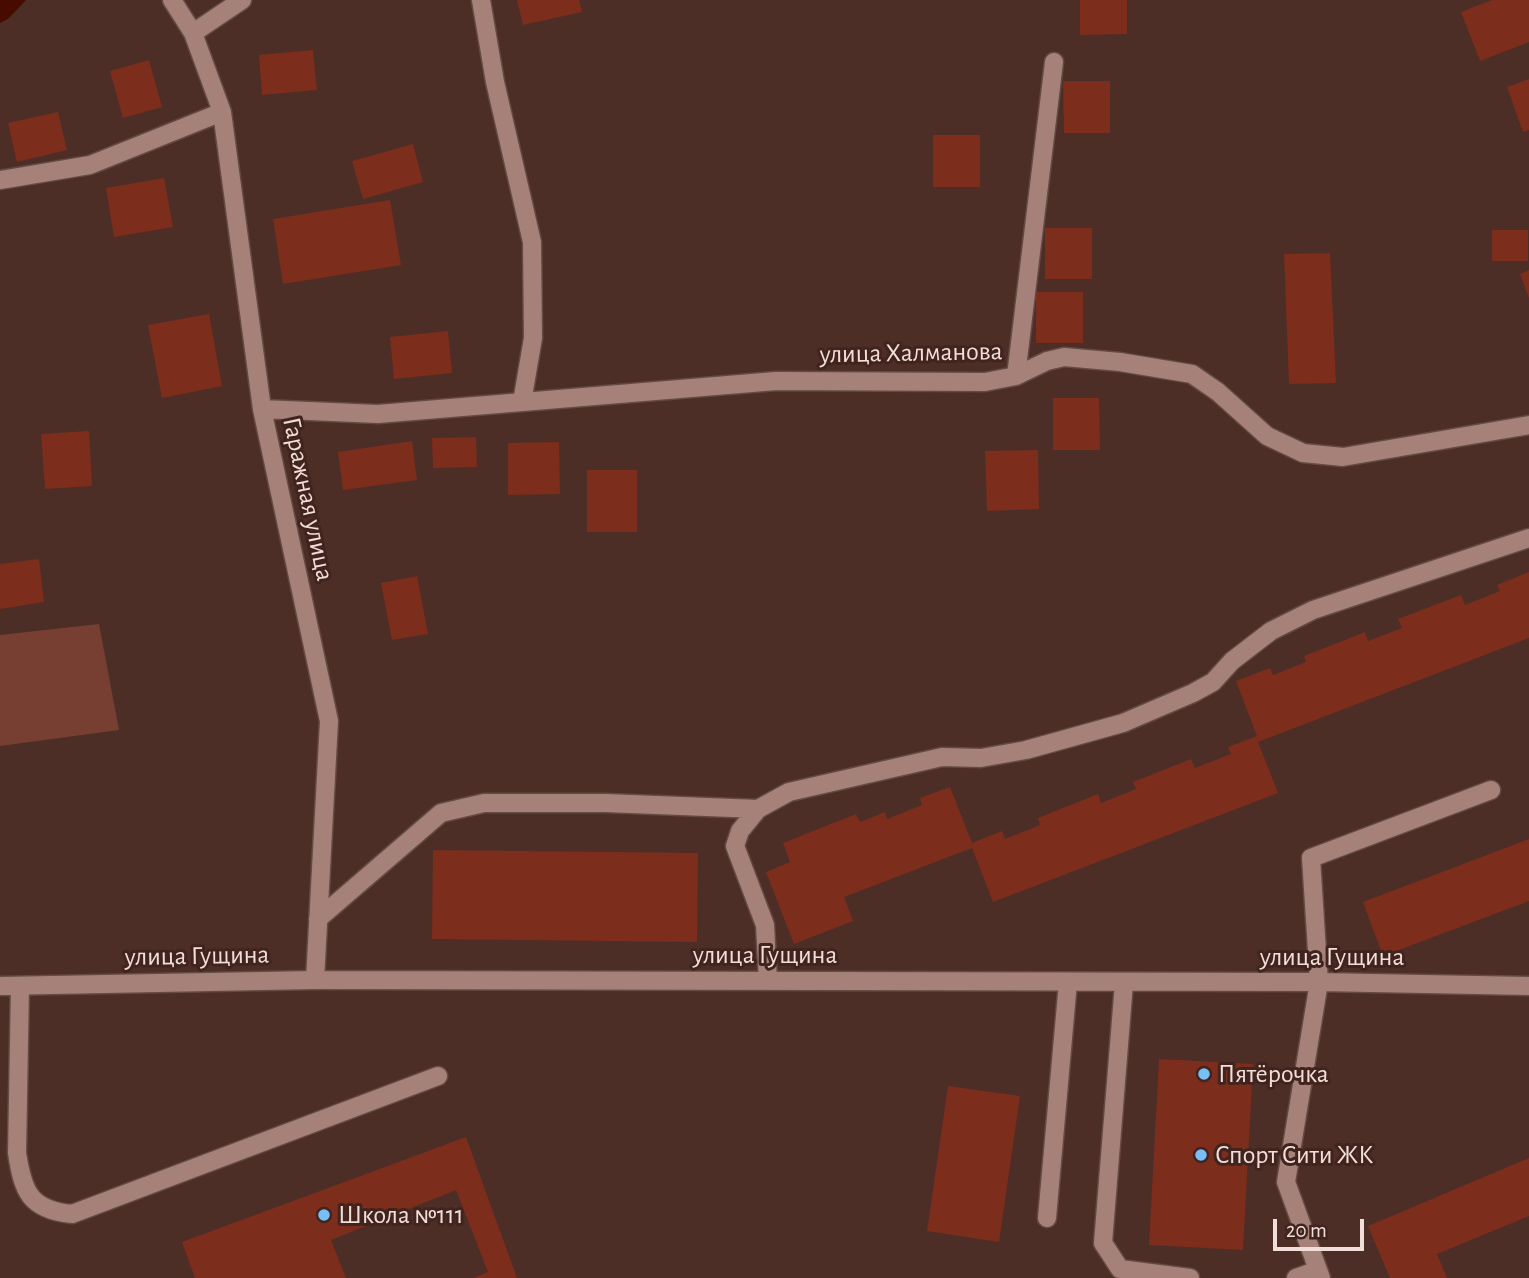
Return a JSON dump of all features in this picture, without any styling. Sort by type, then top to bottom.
[{"type":"street","name":"Гаражная улица","points":[[172,0],[193,33],[222,112],[262,409],[329,721],[315,980]]},
{"type":"street","points":[[193,33],[242,0]]},
{"type":"street","points":[[481,0],[495,82],[533,242],[533,338],[522,402]]},
{"type":"street","points":[[1016,376],[1054,62]]},
{"type":"street","points":[[0,180],[90,165],[222,112]]},
{"type":"street","name":"улица Халманова","points":[[262,409],[378,414],[776,381],[985,382],[1016,376],[1047,361],[1063,357],[1120,362],[1192,374],[1218,392],[1268,436],[1303,453],[1343,457],[1529,425]]},
{"type":"street","points":[[768,981],[765,925],[735,846],[740,831],[758,809],[789,792],[942,757],[981,758],[1026,750],[1123,723],[1213,682],[1233,661],[1271,631],[1313,610],[1529,538]]},
{"type":"street","points":[[1296,1278],[1319,1274],[1286,1182],[1319,982],[1311,858],[1491,790]]},
{"type":"street","points":[[318,919],[441,813],[484,803],[605,803],[758,809]]},
{"type":"street","name":"улица Гущина","points":[[0,986],[315,980],[1319,982],[1529,986]]},
{"type":"street","points":[[1047,1219],[1068,982]]},
{"type":"street","points":[[1124,983],[1103,1244],[1120,1269],[1190,1278]]},
{"type":"street","points":[[20,986],[17,1153],[20,1175],[27,1194],[39,1206],[52,1212],[72,1214],[438,1076]]},
{"type":"shaded area","points":[[0,0],[26,0],[9,18],[0,23]]},
{"type":"shaded area","points":[[99,624],[119,730],[0,746],[0,635]]},
{"type":"building","points":[[517,0],[579,0],[582,12],[523,25]]},
{"type":"building","points":[[1080,0],[1127,0],[1127,34],[1080,35]]},
{"type":"building","points":[[1492,0],[1529,0],[1529,42],[1480,61],[1461,12]]},
{"type":"building","points":[[313,50],[317,90],[262,95],[259,55]]},
{"type":"building","points":[[149,60],[162,107],[123,118],[110,71]]},
{"type":"building","points":[[1529,79],[1529,130],[1523,132],[1507,87]]},
{"type":"building","points":[[1063,81],[1110,81],[1110,133],[1064,133]]},
{"type":"building","points":[[58,112],[67,150],[17,162],[8,123]]},
{"type":"building","points":[[933,135],[980,135],[980,187],[933,187]]},
{"type":"building","points":[[413,144],[423,182],[363,199],[352,161]]},
{"type":"building","points":[[164,178],[173,227],[114,237],[106,188]]},
{"type":"building","points":[[390,200],[401,265],[283,284],[273,219]]},
{"type":"building","points":[[1045,228],[1092,228],[1092,279],[1045,279]]},
{"type":"building","points":[[1492,230],[1528,230],[1528,261],[1492,261]]},
{"type":"building","points":[[1330,253],[1336,383],[1289,384],[1284,254]]},
{"type":"building","points":[[1529,270],[1529,298],[1520,274]]},
{"type":"building","points":[[1036,292],[1083,292],[1083,343],[1036,343]]},
{"type":"building","points":[[209,314],[222,386],[162,398],[148,325]]},
{"type":"building","points":[[448,331],[452,373],[394,379],[390,337]]},
{"type":"building","points":[[1053,398],[1099,398],[1100,450],[1053,450]]},
{"type":"building","points":[[89,431],[92,486],[45,489],[41,434]]},
{"type":"building","points":[[476,437],[477,467],[433,468],[432,438]]},
{"type":"building","points":[[412,441],[417,480],[343,490],[338,452]]},
{"type":"building","points":[[559,442],[560,494],[508,495],[508,443]]},
{"type":"building","points":[[1038,450],[1039,509],[987,511],[985,451]]},
{"type":"building","points":[[587,470],[637,470],[637,532],[587,532]]},
{"type":"building","points":[[39,559],[44,602],[0,609],[0,564]]},
{"type":"building","points":[[1529,572],[1529,638],[1258,742],[1278,793],[993,902],[972,848],[844,897],[853,921],[794,944],[766,872],[790,862],[783,843],[856,814],[860,822],[885,812],[887,819],[922,805],[920,798],[950,787],[972,843],[1002,831],[1005,839],[1040,825],[1038,818],[1098,794],[1101,803],[1136,789],[1133,782],[1191,759],[1195,768],[1231,754],[1228,747],[1257,736],[1236,681],[1270,668],[1273,675],[1306,662],[1304,656],[1365,632],[1368,641],[1402,628],[1398,619],[1461,595],[1465,605],[1500,591],[1497,585]]},
{"type":"building","points":[[417,576],[428,634],[392,640],[381,583]]},
{"type":"building","points":[[1529,839],[1529,901],[1383,956],[1363,902]]},
{"type":"building","points":[[433,850],[698,853],[697,942],[432,939]]},
{"type":"building","name":"Спорт Сити ЖК","points":[[1159,1059],[1253,1064],[1243,1250],[1149,1245]]},
{"type":"building","points":[[948,1086],[1020,1096],[999,1242],[927,1231]]},
{"type":"building","name":"Школа №111","points":[[466,1137],[517,1278],[473,1278],[488,1272],[456,1190],[331,1240],[346,1278],[195,1278],[182,1242]]},
{"type":"building","points":[[1529,1158],[1529,1216],[1437,1254],[1447,1278],[1390,1278],[1368,1226]]},
{"type":"place","name":"Пятёрочка","points":[[1204,1074]]},
{"type":"place","name":"Спорт Сити ЖК","points":[[1201,1155]]},
{"type":"place","name":"Школа №111","points":[[324,1215]]}]
